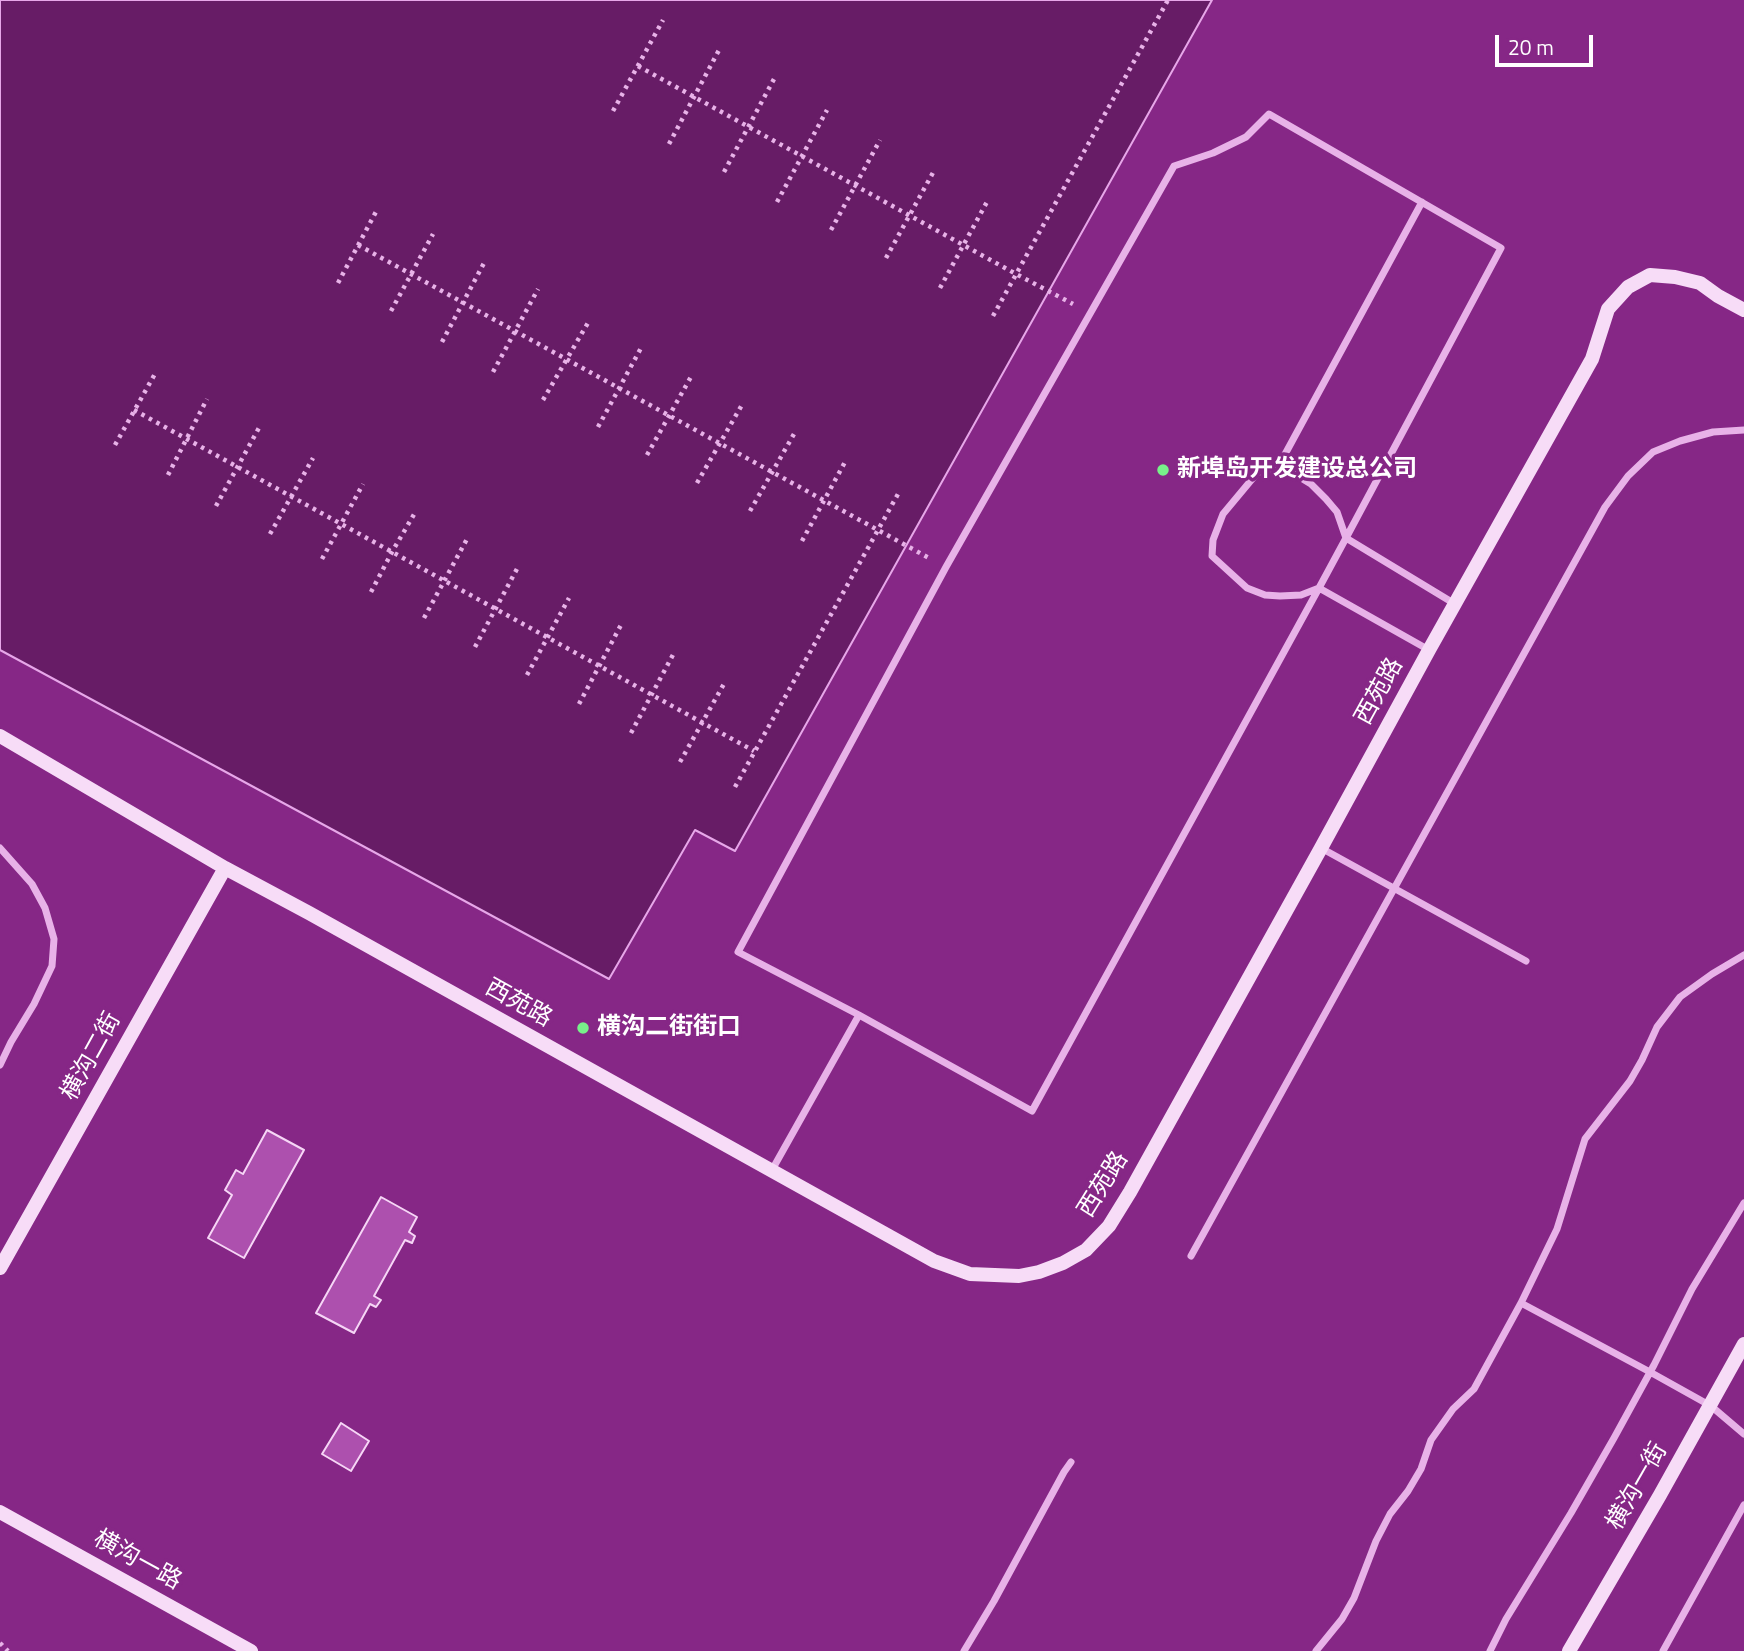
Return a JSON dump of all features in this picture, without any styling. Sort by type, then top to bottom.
[{"type":"main road","name":"西苑路","points":[[0,736],[225,869],[309,913],[934,1261],[970,1274],[1019,1276],[1039,1272],[1086,1250],[1109,1226],[1130,1192],[1592,359],[1608,309],[1628,287],[1650,275],[1700,283],[1744,310]]},
{"type":"main road","name":"横沟二街","points":[[0,1268],[225,869]]},
{"type":"main road","name":"横沟一街","points":[[1569,1651],[1744,1344]]},
{"type":"main road","name":"横沟一路","points":[[0,1512],[251,1651]]},
{"type":"street","points":[[1269,114],[1422,202],[1501,248],[1319,588],[1032,1111],[859,1015],[738,952],[946,566],[1174,166],[1246,138],[1269,114]]},
{"type":"street","points":[[1278,469],[1422,202]]},
{"type":"street","points":[[1191,1256],[1605,507],[1628,476],[1653,452],[1713,432],[1744,430]]},
{"type":"street","points":[[1319,588],[1301,595],[1265,595],[1247,588],[1212,556],[1213,540],[1223,514],[1258,472],[1278,469],[1293,473],[1311,484],[1337,512],[1346,538],[1455,604]]},
{"type":"street","points":[[1319,588],[1429,650]]},
{"type":"street","points":[[0,848],[32,884],[46,908],[54,939],[52,966],[0,1065]]},
{"type":"street","points":[[1321,848],[1526,961]]},
{"type":"street","points":[[1316,1651],[1342,1619],[1354,1598],[1376,1541],[1390,1514],[1421,1469],[1431,1440],[1453,1409],[1474,1389],[1521,1303],[1557,1229],[1585,1139],[1630,1080],[1643,1060],[1657,1027],[1680,997],[1744,955]]},
{"type":"street","points":[[771,1171],[859,1015]]},
{"type":"street","points":[[1490,1651],[1650,1372],[1692,1289],[1744,1203]]},
{"type":"street","points":[[1521,1303],[1711,1406],[1744,1434]]},
{"type":"street","points":[[964,1651],[1071,1462]]},
{"type":"street","points":[[1663,1651],[1744,1505]]},
{"type":"path","points":[[993,316],[1168,0]]},
{"type":"path","points":[[613,111],[663,20]]},
{"type":"path","points":[[669,144],[719,50]]},
{"type":"path","points":[[638,66],[1089,312]]},
{"type":"path","points":[[724,172],[774,79]]},
{"type":"path","points":[[777,202],[827,110]]},
{"type":"path","points":[[831,230],[880,140]]},
{"type":"path","points":[[886,258],[934,169]]},
{"type":"path","points":[[940,288],[988,200]]},
{"type":"path","points":[[338,283],[378,208]]},
{"type":"path","points":[[391,311],[433,234]]},
{"type":"path","points":[[358,245],[946,566]]},
{"type":"path","points":[[442,342],[484,263]]},
{"type":"path","points":[[493,372],[538,289]]},
{"type":"path","points":[[543,400],[589,321]]},
{"type":"path","points":[[598,427],[641,348]]},
{"type":"path","points":[[115,445],[156,372]]},
{"type":"path","points":[[647,455],[692,375]]},
{"type":"path","points":[[168,475],[207,399]]},
{"type":"path","points":[[697,483],[743,403]]},
{"type":"path","points":[[134,410],[754,751]]},
{"type":"path","points":[[216,506],[260,426]]},
{"type":"path","points":[[750,510],[793,434]]},
{"type":"path","points":[[270,534],[313,458]]},
{"type":"path","points":[[802,541],[845,462]]},
{"type":"path","points":[[322,559],[363,484]]},
{"type":"path","points":[[735,786],[898,494]]},
{"type":"path","points":[[371,592],[416,511]]},
{"type":"path","points":[[424,618],[467,540]]},
{"type":"path","points":[[475,647],[518,567]]},
{"type":"path","points":[[527,675],[569,598]]},
{"type":"path","points":[[579,704],[622,623]]},
{"type":"path","points":[[631,733],[675,651]]},
{"type":"path","points":[[680,762],[725,682]]},
{"type":"path","points":[[0,1643],[8,1651]]},
{"type":"shaded area","points":[[0,0],[1212,0],[735,851],[695,830],[609,979],[0,650]]},
{"type":"building","points":[[267,1130],[304,1150],[244,1258],[208,1238],[232,1195],[225,1190],[236,1170],[243,1174]]},
{"type":"building","points":[[381,1197],[417,1217],[409,1232],[415,1236],[412,1243],[405,1240],[374,1296],[381,1300],[376,1307],[370,1304],[354,1333],[316,1313]]},
{"type":"building","points":[[341,1423],[369,1441],[351,1471],[322,1454]]},
{"type":"place","name":"新埠岛开发建设总公司","points":[[1163,470]]},
{"type":"place","name":"横沟二街街口","points":[[583,1028]]}]
